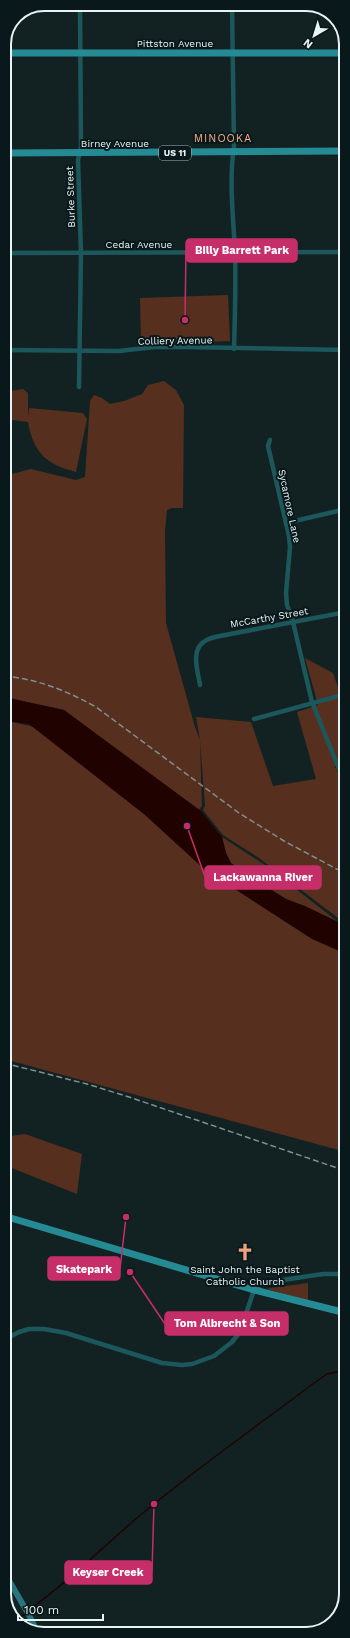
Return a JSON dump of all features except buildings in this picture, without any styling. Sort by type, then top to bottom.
[{"type":"main road","name":"Pittston Avenue","points":[[11,53],[339,53]]},
{"type":"main road","name":"Birney Avenue","points":[[11,153],[339,151]]},
{"type":"main road","points":[[11,1218],[254,1290],[339,1311]]},
{"type":"street","name":"Burke Street","points":[[79,387],[80,358],[78,350],[81,253],[78,162],[80,147],[80,11]]},
{"type":"street","points":[[232,11],[233,204],[235,253],[234,349]]},
{"type":"street","name":"Cedar Avenue","points":[[11,253],[339,252]]},
{"type":"street","name":"Colliery Avenue","points":[[11,350],[119,351],[154,347],[339,350]]},
{"type":"street","name":"Sycamore Lane","points":[[270,440],[268,446],[290,547],[286,594],[287,605],[293,622],[312,702],[339,768]]},
{"type":"street","points":[[286,523],[339,511]]},
{"type":"street","name":"McCarthy Street","points":[[200,685],[196,654],[198,647],[206,640],[339,613]]},
{"type":"street","points":[[254,718],[339,696]]},
{"type":"street","points":[[11,1336],[29,1329],[44,1329],[66,1333],[162,1363],[182,1365],[192,1364],[214,1356],[232,1342],[240,1332],[254,1290],[263,1283],[323,1274],[339,1274]]},
{"type":"street","points":[[11,1584],[34,1626]]},
{"type":"shaded area","points":[[228,295],[230,341],[141,344],[140,298]]},
{"type":"shaded area","points":[[164,381],[176,390],[184,405],[183,508],[172,508],[167,510],[165,531],[166,623],[200,740],[202,806],[198,811],[64,710],[11,699],[11,474],[31,469],[76,480],[85,477],[90,401],[94,395],[102,398],[110,404],[124,401],[142,394],[148,385]]},
{"type":"shaded area","points":[[23,389],[28,393],[28,416],[29,408],[83,413],[87,419],[76,472],[57,465],[43,456],[30,432],[28,422],[11,420],[11,391]]},
{"type":"shaded area","points":[[305,658],[333,673],[339,690],[339,765],[334,766],[339,773],[339,919],[259,858],[223,835],[203,810],[205,806],[200,740],[196,717],[251,722],[273,786],[316,779],[297,712],[318,705]]},
{"type":"shaded area","points":[[11,699],[64,710],[201,811],[222,837],[226,853],[231,863],[242,872],[286,899],[305,906],[339,923],[339,951],[312,939],[204,869],[145,815],[29,724],[11,722]]},
{"type":"shaded area","points":[[11,722],[34,727],[164,823],[339,938],[339,1150],[11,1061]]},
{"type":"shaded area","points":[[222,837],[265,865],[337,921],[286,899],[242,872],[231,863],[226,853]]},
{"type":"shaded area","points":[[25,1134],[82,1154],[77,1194],[11,1168],[11,1136]]},
{"type":"shaded area","points":[[308,1283],[308,1301],[267,1289],[270,1288]]},
{"type":"waterway","points":[[29,1610],[46,1598],[138,1517],[174,1488],[314,1383],[327,1374],[339,1371]]},
{"type":"waterway","points":[[20,1617],[26,1613]]},
{"type":"railway","points":[[11,677],[29,680],[52,687],[96,707],[239,813],[284,841],[339,870]]},
{"type":"railway","points":[[11,1065],[87,1084],[129,1097],[339,1169]]},
{"type":"place","name":"Billy Barrett Park","points":[[185,320]]},
{"type":"place","name":"Lackawanna River","points":[[187,826]]},
{"type":"place","name":"Skatepark","points":[[126,1217]]},
{"type":"place","name":"Saint John the Baptist Catholic Church","points":[[245,1252]]},
{"type":"place","name":"Tom Albrecht & Son","points":[[130,1272]]},
{"type":"place","name":"Keyser Creek","points":[[154,1504]]},
{"type":"district","name":"MINOOKA","points":[[223,138]]}]
